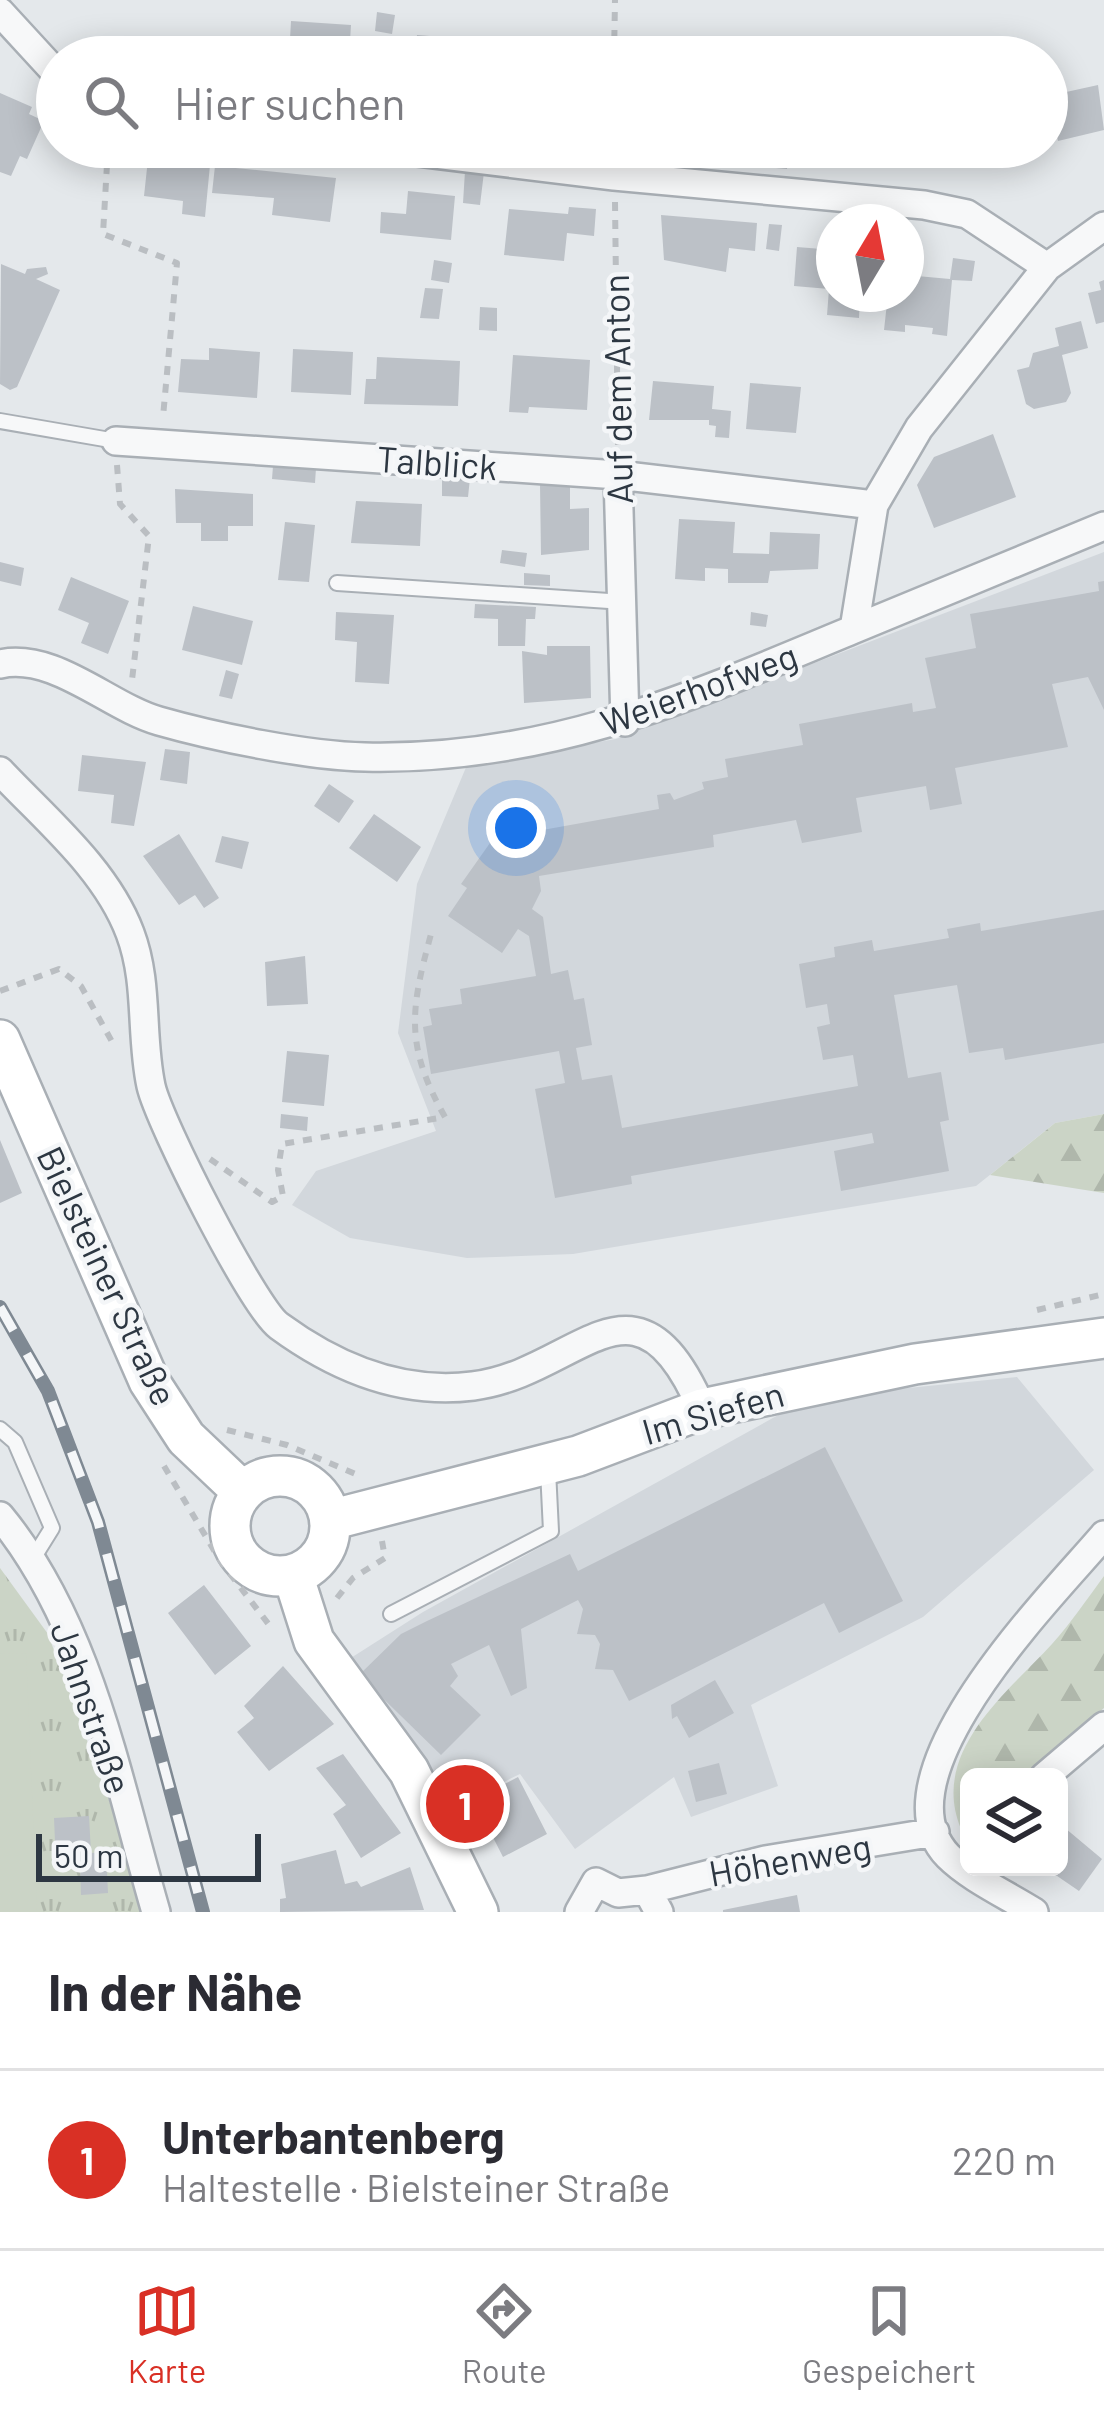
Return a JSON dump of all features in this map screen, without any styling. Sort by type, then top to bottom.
[{"type":"main road","name":"Bielsteiner Straße","points":[[0,1040],[149,1381],[186,1438],[243,1492]]},
{"type":"main road","name":"Im Siefen","points":[[330,1520],[547,1465],[702,1409],[915,1364],[1104,1338]]},
{"type":"main road","points":[[285,1598],[319,1558],[330,1520],[325,1504],[302,1481],[271,1477],[243,1492],[230,1522],[238,1554],[264,1573],[285,1598],[409,1771],[478,1912]]},
{"type":"street","points":[[0,12],[36,51]]},
{"type":"street","points":[[549,168],[925,205],[967,214],[1047,267]]},
{"type":"street","points":[[854,629],[874,505],[919,428],[1047,267],[1104,226]]},
{"type":"street","name":"Talblick","points":[[116,441],[618,475],[874,505]]},
{"type":"street","name":"Auf dem Anton","points":[[618,475],[625,722]]},
{"type":"street","name":"Weierhofweg","points":[[0,664],[16,661],[45,668],[156,721],[363,757],[510,747],[625,722],[1104,526]]},
{"type":"street","points":[[0,771],[85,860],[129,929],[141,968],[151,1085],[184,1166],[272,1321],[331,1363],[408,1385],[473,1386],[528,1370],[600,1334],[634,1330],[664,1342],[680,1361],[702,1409]]},
{"type":"street","name":"Jahnstraße","points":[[0,1516],[34,1557],[82,1665],[156,1912]]},
{"type":"street","points":[[1034,1912],[950,1842],[933,1782],[950,1729],[984,1676],[1104,1535]]},
{"type":"street","points":[[1055,1768],[1104,1726]]},
{"type":"street","name":"Höhenweg","points":[[653,1901],[765,1860],[950,1842]]},
{"type":"street","points":[[579,1912],[596,1882],[653,1901]]},
{"type":"lane","name":"Talblick","points":[[0,421],[116,441]]},
{"type":"lane","points":[[337,583],[624,602]]},
{"type":"lane","points":[[0,1429],[15,1442],[52,1528],[34,1557]]},
{"type":"lane","points":[[392,1614],[551,1532],[547,1465]]},
{"type":"path","points":[[614,36],[615,0]]},
{"type":"path","points":[[107,168],[103,234],[177,263],[161,444]]},
{"type":"path","name":"Auf dem Anton","points":[[614,176],[618,475]]},
{"type":"path","points":[[116,441],[120,503],[148,536],[128,708]]},
{"type":"path","points":[[184,1166],[215,1157],[272,1202],[283,1196],[282,1144],[445,1117],[414,1045],[412,1005],[431,934]]},
{"type":"path","points":[[0,991],[43,971],[59,969],[81,986],[104,1021],[127,1076],[151,1085]]},
{"type":"path","points":[[174,1484],[228,1429],[287,1445],[376,1484],[386,1558],[353,1578],[342,1597],[285,1598]]},
{"type":"shaded area","points":[[1104,552],[1104,1114],[1055,1123],[976,1186],[573,1254],[467,1258],[350,1238],[292,1205],[316,1171],[436,1131],[398,1033],[417,884],[467,765],[616,739]]},
{"type":"shaded area","points":[[1017,1377],[1094,1470],[923,1617],[751,1705],[778,1786],[691,1817],[674,1777],[575,1849],[520,1774],[434,1816],[343,1663],[423,1612],[809,1398]]},
{"type":"green space","points":[[1104,1114],[1104,1193],[990,1175],[1055,1123]]},
{"type":"green space","points":[[0,1568],[48,1634],[150,1912],[0,1912]]},
{"type":"green space","points":[[1104,1576],[1104,1708],[1037,1768],[960,1768],[960,1825],[954,1801],[955,1774],[964,1750],[995,1704],[1059,1636]]},
{"type":"green space","points":[[26,1653],[37,1912],[0,1912],[0,1654]]},
{"type":"building","points":[[377,12],[395,15],[392,34],[375,31]]},
{"type":"building","points":[[291,21],[351,25],[350,36],[290,36]]},
{"type":"building","points":[[1098,85],[1104,130],[1068,139],[1068,92]]},
{"type":"building","points":[[0,93],[32,107],[29,114],[36,117],[36,139],[27,159],[20,156],[11,176],[0,172]]},
{"type":"building","points":[[147,168],[210,168],[205,217],[182,214],[183,201],[144,196]]},
{"type":"building","points":[[215,168],[336,178],[330,222],[272,215],[274,198],[212,193]]},
{"type":"building","points":[[465,171],[484,172],[480,205],[463,203]]},
{"type":"building","points":[[408,191],[455,196],[451,240],[380,233],[381,212],[406,214]]},
{"type":"building","points":[[569,207],[596,209],[594,236],[567,233],[564,261],[504,255],[509,209],[568,214]]},
{"type":"building","points":[[661,215],[757,223],[755,251],[729,248],[726,272],[664,260]]},
{"type":"building","points":[[769,224],[782,225],[779,251],[766,249]]},
{"type":"building","points":[[797,247],[816,249],[816,288],[794,286]]},
{"type":"building","points":[[953,258],[975,261],[972,281],[952,280],[947,336],[932,334],[933,328],[905,325],[905,332],[884,330],[886,312],[924,312],[924,277],[950,279]]},
{"type":"building","points":[[434,260],[452,263],[449,283],[431,280]]},
{"type":"building","points":[[1,264],[25,274],[27,269],[46,267],[48,274],[36,279],[60,290],[17,387],[10,390],[0,384]]},
{"type":"building","points":[[1104,280],[1104,322],[1096,324],[1088,293],[1101,290],[1099,282]]},
{"type":"building","points":[[425,288],[443,289],[439,319],[420,318]]},
{"type":"building","points":[[480,307],[497,308],[497,331],[479,330]]},
{"type":"building","points":[[827,312],[859,312],[859,318]]},
{"type":"building","points":[[1081,321],[1088,348],[1062,355],[1071,393],[1066,402],[1034,409],[1026,404],[1017,370],[1029,367],[1033,353],[1059,346],[1055,328]]},
{"type":"building","points":[[209,348],[260,352],[257,398],[178,392],[181,359],[209,360]]},
{"type":"building","points":[[293,349],[353,352],[351,395],[291,392]]},
{"type":"building","points":[[513,355],[590,360],[587,410],[529,407],[528,413],[509,412]]},
{"type":"building","points":[[377,357],[460,361],[458,406],[364,404],[366,379],[376,379]]},
{"type":"building","points":[[653,381],[714,386],[712,409],[731,411],[729,438],[715,437],[716,426],[709,425],[709,420],[649,420]]},
{"type":"building","points":[[750,383],[801,387],[796,433],[746,429]]},
{"type":"building","points":[[993,434],[1016,497],[934,528],[917,485],[934,457]]},
{"type":"building","points":[[273,466],[316,468],[315,483],[272,479]]},
{"type":"building","points":[[442,477],[470,478],[468,497],[442,496]]},
{"type":"building","points":[[540,484],[570,485],[570,509],[589,508],[589,550],[541,555]]},
{"type":"building","points":[[175,489],[253,494],[253,526],[228,526],[228,541],[201,541],[201,523],[176,523]]},
{"type":"building","points":[[356,501],[422,504],[420,546],[351,543]]},
{"type":"building","points":[[679,519],[735,522],[733,553],[769,554],[770,532],[820,534],[818,569],[770,571],[768,583],[728,583],[728,569],[705,568],[705,581],[675,579]]},
{"type":"building","points":[[285,522],[315,525],[309,582],[278,580]]},
{"type":"building","points":[[502,550],[527,553],[525,567],[500,563]]},
{"type":"building","points":[[0,562],[24,568],[21,586],[0,581]]},
{"type":"building","points":[[524,573],[550,575],[550,586],[524,585]]},
{"type":"building","points":[[71,577],[129,601],[108,654],[81,643],[89,623],[58,610]]},
{"type":"building","points":[[1104,581],[1104,710],[1088,677],[1052,684],[1068,747],[955,768],[962,804],[930,810],[926,786],[856,798],[862,832],[802,843],[796,820],[713,835],[714,847],[539,876],[541,891],[532,909],[543,917],[551,974],[568,970],[574,1000],[584,998],[592,1045],[576,1048],[582,1080],[612,1075],[622,1128],[858,1086],[853,1055],[823,1060],[817,1027],[830,1024],[827,1004],[806,1008],[799,964],[835,957],[834,947],[872,940],[874,951],[949,938],[947,929],[980,923],[981,931],[1104,910],[1104,1043],[1005,1060],[1003,1048],[969,1053],[957,985],[894,995],[908,1078],[941,1072],[949,1120],[940,1122],[949,1171],[841,1191],[834,1151],[874,1143],[872,1133],[631,1176],[632,1184],[555,1198],[535,1089],[565,1083],[559,1051],[431,1074],[423,1027],[432,1025],[429,1009],[462,1004],[460,989],[536,976],[529,936],[518,929],[502,953],[448,916],[467,888],[461,884],[490,843],[496,847],[504,837],[659,809],[657,795],[670,793],[674,800],[704,789],[702,782],[728,777],[725,759],[803,745],[799,724],[912,703],[913,712],[936,708],[925,658],[976,648],[970,614],[1099,591],[1098,582]]},
{"type":"building","points":[[475,604],[536,607],[535,619],[526,619],[525,646],[498,646],[498,619],[474,618]]},
{"type":"building","points":[[193,606],[253,621],[242,665],[182,650]]},
{"type":"building","points":[[336,612],[394,615],[389,684],[355,682],[357,642],[335,640]]},
{"type":"building","points":[[751,612],[768,615],[766,627],[750,625]]},
{"type":"building","points":[[547,646],[590,646],[591,698],[524,703],[522,651],[547,655]]},
{"type":"building","points":[[226,670],[239,674],[232,699],[219,696]]},
{"type":"building","points":[[165,749],[190,752],[187,784],[160,780]]},
{"type":"building","points":[[82,755],[146,762],[134,826],[111,823],[114,795],[78,791]]},
{"type":"building","points":[[329,784],[354,801],[339,823],[314,806]]},
{"type":"building","points":[[374,814],[421,847],[397,882],[349,848]]},
{"type":"building","points":[[179,834],[219,898],[204,908],[195,895],[179,905],[143,856]]},
{"type":"building","points":[[222,836],[249,842],[242,869],[215,862]]},
{"type":"building","points":[[305,956],[308,1004],[267,1006],[265,962]]},
{"type":"building","points":[[287,1051],[329,1055],[324,1106],[282,1102]]},
{"type":"building","points":[[281,1114],[308,1117],[307,1131],[280,1128]]},
{"type":"building","points":[[0,1140],[22,1193],[0,1203]]},
{"type":"building","points":[[825,1447],[903,1601],[839,1633],[824,1603],[629,1701],[613,1670],[595,1669],[600,1644],[595,1635],[577,1634],[583,1609],[578,1600],[521,1629],[527,1688],[511,1696],[489,1645],[451,1664],[458,1676],[450,1686],[481,1715],[441,1755],[359,1675],[401,1634],[427,1621],[570,1554],[578,1571]]},
{"type":"building","points":[[204,1585],[251,1646],[215,1675],[168,1613]]},
{"type":"building","points":[[283,1666],[334,1724],[269,1771],[237,1732],[254,1718],[244,1706]]},
{"type":"building","points":[[715,1680],[734,1713],[689,1738],[677,1716],[672,1719],[671,1705]]},
{"type":"building","points":[[343,1754],[401,1833],[361,1858],[333,1814],[346,1805],[316,1768]]},
{"type":"building","points":[[719,1763],[727,1794],[696,1802],[688,1771]]},
{"type":"building","points":[[518,1777],[547,1834],[503,1857],[474,1800]]},
{"type":"building","points":[[89,1816],[91,1853],[106,1852],[108,1893],[81,1895],[80,1864],[56,1865],[54,1818]]},
{"type":"building","points":[[1068,1831],[1102,1859],[1079,1891],[1057,1876],[1068,1876]]},
{"type":"building","points":[[336,1850],[345,1884],[357,1881],[361,1887],[410,1867],[424,1910],[280,1912],[280,1899],[286,1898],[281,1864]]},
{"type":"building","points":[[797,1895],[800,1912],[723,1912],[723,1910]]},
{"type":"railway","points":[[0,1307],[48,1391],[98,1522],[203,1912]]},
{"type":"place","name":"Unterbantenberg","points":[[465,1804]]}]
